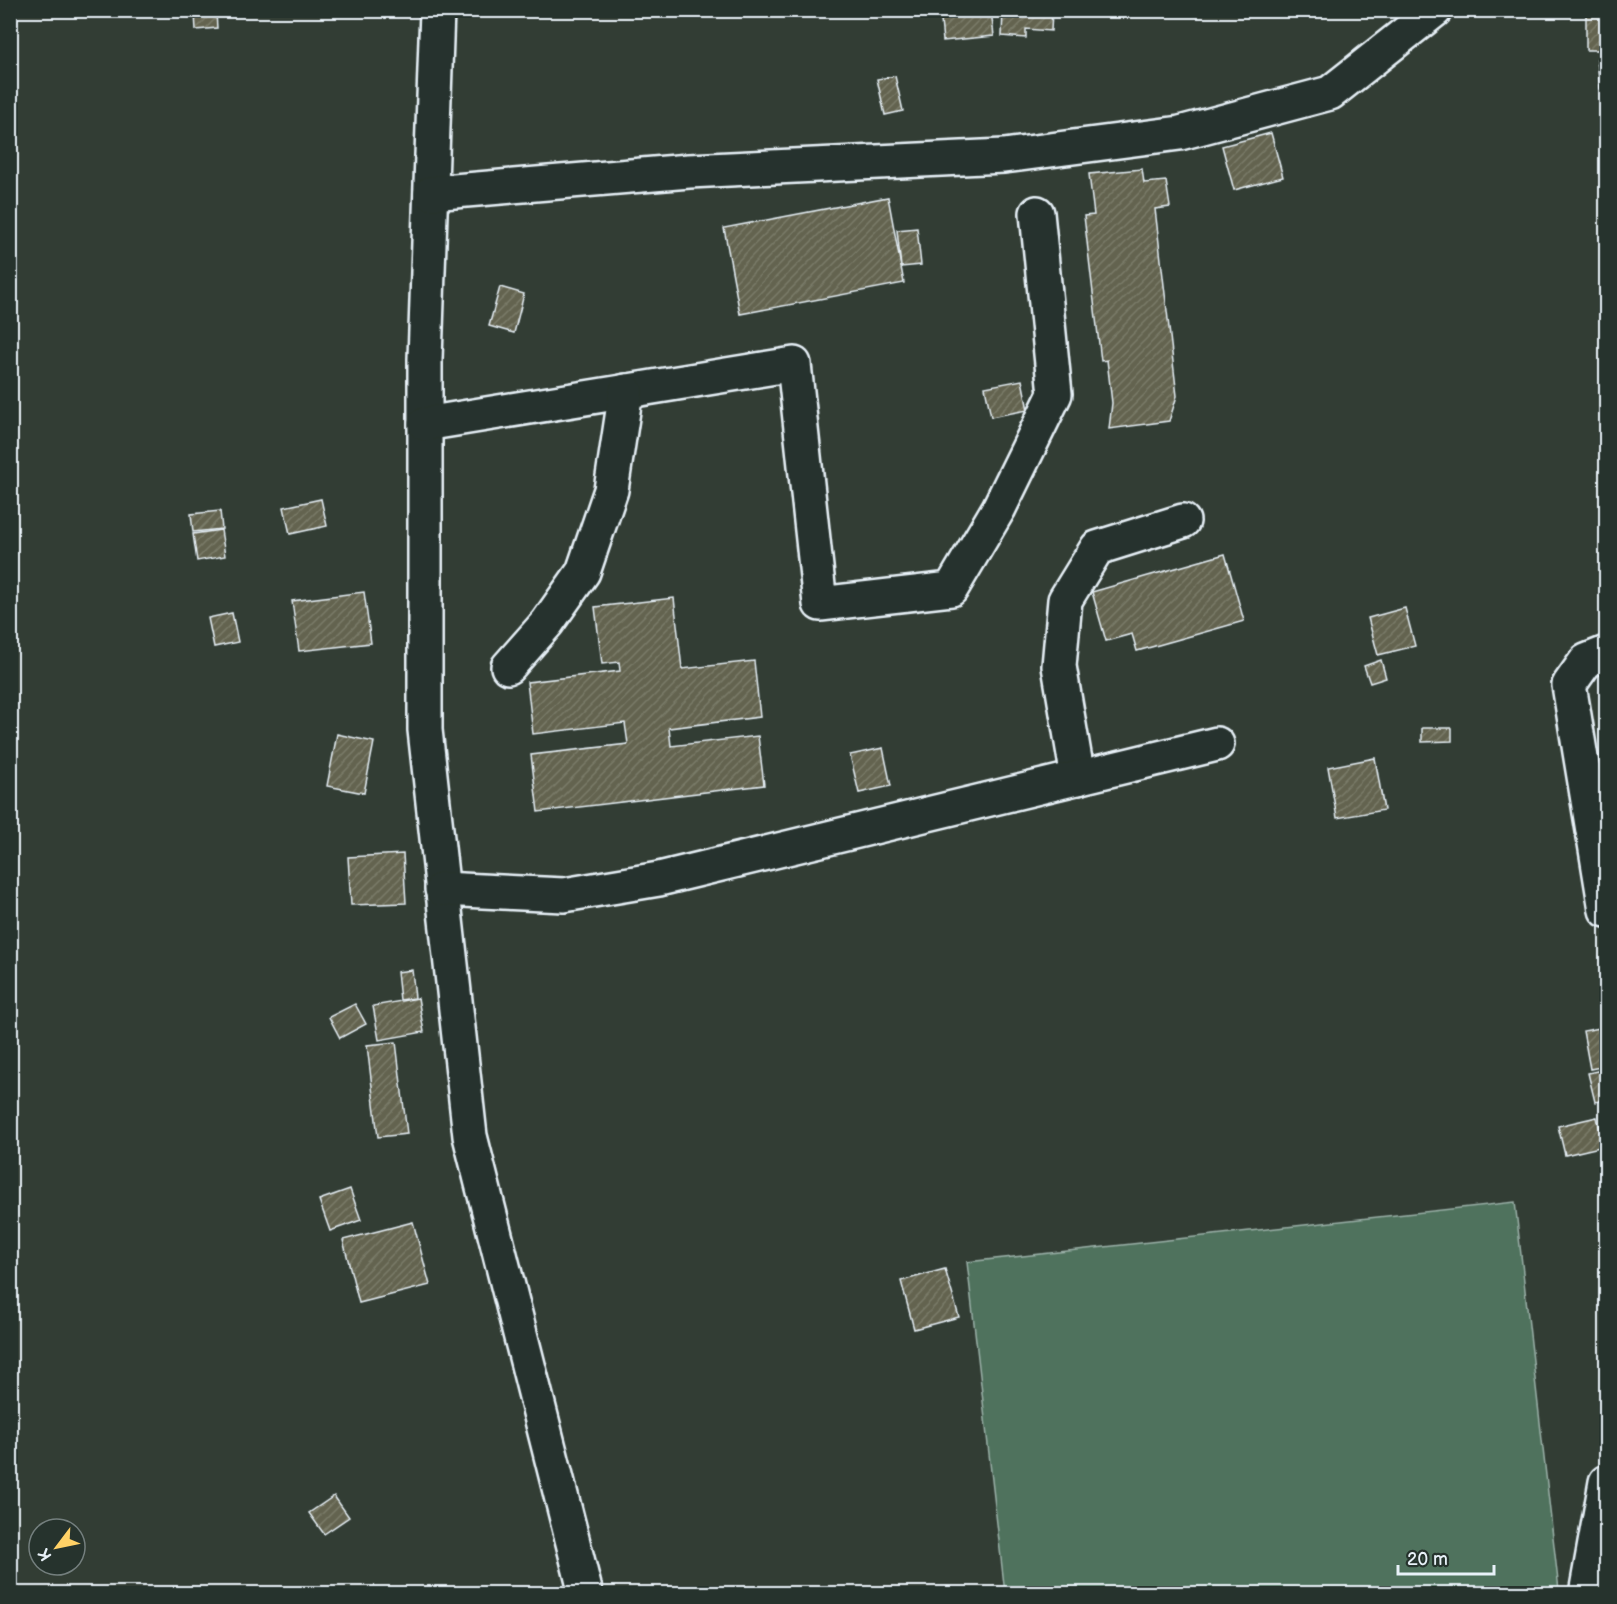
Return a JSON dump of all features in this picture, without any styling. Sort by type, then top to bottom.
[{"type":"street","points":[[437,10],[425,424],[425,730],[470,1136],[586,1593]]},
{"type":"street","points":[[431,193],[689,171],[1004,156],[1180,134],[1330,93],[1434,10]]},
{"type":"street","points":[[425,424],[794,364],[820,604],[951,590],[999,508],[1055,394],[1037,213]]},
{"type":"street","points":[[508,667],[547,623],[583,572],[611,490],[626,391]]},
{"type":"street","points":[[1078,778],[1059,666],[1065,600],[1097,548],[1183,521]]},
{"type":"street","points":[[1606,653],[1586,661],[1569,686],[1606,910]]},
{"type":"street","points":[[442,889],[564,895],[659,879],[1217,744]]},
{"type":"street","points":[[1586,1593],[1606,1482]]},
{"type":"green space","points":[[1515,1202],[1559,1590],[1526,1594],[1005,1593],[967,1262]]},
{"type":"building","points":[[940,10],[991,10],[994,36],[943,41]]},
{"type":"building","points":[[1003,10],[1052,10],[1051,31],[1026,29],[1026,38],[1002,36]]},
{"type":"building","points":[[1586,10],[1606,10],[1606,50],[1586,50]]},
{"type":"building","points":[[216,13],[217,28],[196,30],[195,14]]},
{"type":"building","points":[[1606,58],[1606,88],[1600,89],[1597,59]]},
{"type":"building","points":[[895,76],[903,111],[885,115],[877,79]]},
{"type":"building","points":[[1271,133],[1283,177],[1234,190],[1222,146]]},
{"type":"building","points":[[1142,169],[1144,183],[1166,181],[1170,207],[1155,209],[1177,396],[1169,421],[1109,429],[1112,403],[1107,360],[1101,361],[1084,216],[1094,215],[1089,174]]},
{"type":"building","points":[[888,197],[904,283],[740,314],[724,228]]},
{"type":"building","points":[[917,228],[921,265],[901,267],[897,230]]},
{"type":"building","points":[[500,287],[524,294],[514,333],[489,326]]},
{"type":"building","points":[[1022,380],[1028,410],[991,417],[985,387]]},
{"type":"building","points":[[321,499],[327,526],[290,534],[284,507]]},
{"type":"building","points":[[220,511],[222,529],[193,532],[191,514]]},
{"type":"building","points":[[221,530],[225,556],[197,561],[193,534]]},
{"type":"building","points":[[1225,554],[1244,621],[1137,651],[1132,634],[1106,641],[1092,592]]},
{"type":"building","points":[[364,592],[371,643],[299,651],[292,601]]},
{"type":"building","points":[[674,598],[682,669],[754,661],[760,717],[669,728],[671,746],[758,736],[764,785],[538,812],[531,755],[628,744],[625,723],[533,734],[527,682],[620,671],[619,662],[602,664],[595,607]]},
{"type":"building","points":[[1405,608],[1415,646],[1378,655],[1368,618]]},
{"type":"building","points":[[232,613],[238,642],[214,647],[208,618]]},
{"type":"building","points":[[1381,660],[1386,678],[1370,683],[1364,666]]},
{"type":"building","points":[[1422,728],[1452,728],[1452,741],[1422,742]]},
{"type":"building","points":[[337,734],[374,742],[364,793],[327,786]]},
{"type":"building","points":[[883,748],[891,786],[859,793],[850,755]]},
{"type":"building","points":[[1375,758],[1384,810],[1337,818],[1328,767]]},
{"type":"building","points":[[403,854],[406,903],[351,905],[348,857]]},
{"type":"building","points":[[412,970],[415,998],[400,1000],[397,972]]},
{"type":"building","points":[[418,998],[424,1032],[379,1040],[373,1006]]},
{"type":"building","points":[[355,1004],[366,1024],[340,1038],[329,1017]]},
{"type":"building","points":[[1606,1027],[1606,1066],[1590,1069],[1583,1031]]},
{"type":"building","points":[[396,1042],[407,1134],[378,1137],[367,1045]]},
{"type":"building","points":[[1606,1069],[1606,1100],[1595,1102],[1588,1073]]},
{"type":"building","points":[[1597,1117],[1604,1146],[1565,1155],[1558,1126]]},
{"type":"building","points":[[350,1189],[361,1220],[330,1231],[319,1200]]},
{"type":"building","points":[[413,1222],[430,1285],[359,1303],[343,1240]]},
{"type":"building","points":[[945,1269],[959,1317],[914,1329],[901,1281]]},
{"type":"building","points":[[334,1496],[349,1517],[324,1534],[309,1513]]}]
